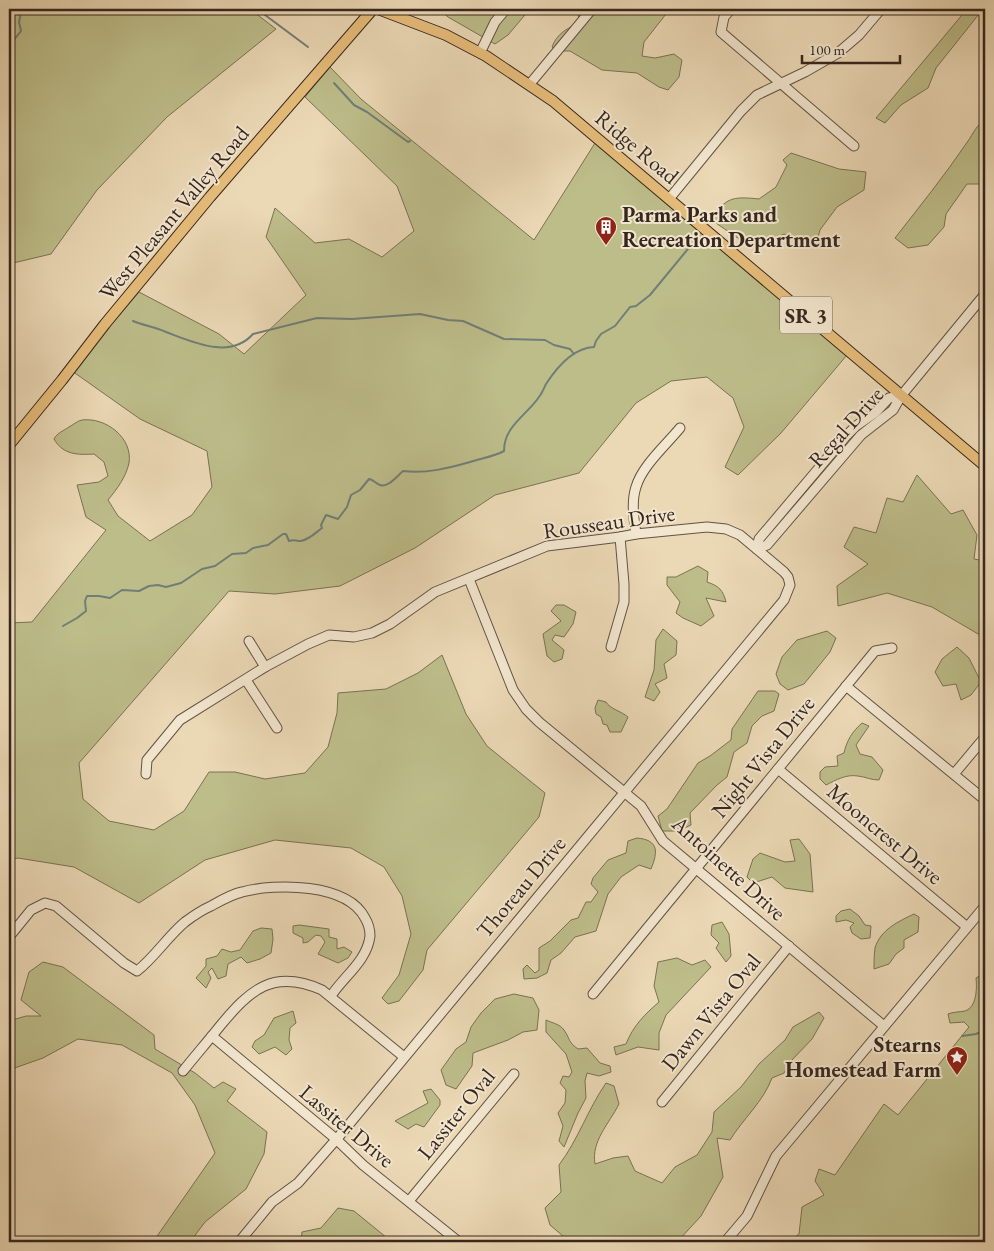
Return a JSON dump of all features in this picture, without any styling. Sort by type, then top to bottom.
[{"type":"main road","name":"West Pleasant Valley Road","points":[[9,445],[105,324],[210,197],[373,9]]},
{"type":"main road","name":"Ridge Road","points":[[378,9],[446,34],[480,53],[553,101],[985,466]]},
{"type":"street","points":[[480,53],[495,22],[506,9]]},
{"type":"street","points":[[529,85],[592,9]]},
{"type":"street","points":[[731,9],[724,17],[721,32],[854,146]]},
{"type":"street","points":[[669,198],[741,110],[757,95],[838,53],[859,35],[881,9]]},
{"type":"street","points":[[901,396],[985,294]]},
{"type":"street","name":"Regal Drive","points":[[901,396],[898,405],[861,436],[767,545],[757,549],[759,539],[856,426],[876,412],[889,398],[901,396]]},
{"type":"street","points":[[636,534],[633,507],[635,488],[642,473],[680,428]]},
{"type":"street","points":[[832,454],[840,460]]},
{"type":"street","name":"Rousseau Drive","points":[[146,774],[147,760],[180,720],[265,668],[308,644],[329,635],[354,637],[372,633],[390,624],[435,592],[547,546],[620,538],[636,534],[706,528],[726,529],[740,535],[757,549]]},
{"type":"street","points":[[611,647],[624,602],[620,538]]},
{"type":"street","name":"Thoreau Drive","points":[[239,1242],[272,1202],[298,1183],[336,1139],[787,595],[790,585],[788,577],[757,549]]},
{"type":"street","name":"Antoinette Drive","points":[[469,579],[513,690],[526,709],[539,722],[625,792],[647,813],[658,835],[663,840],[884,1026]]},
{"type":"street","points":[[249,642],[265,668]]},
{"type":"street","name":"Night Vista Drive","points":[[593,994],[875,651],[892,648]]},
{"type":"street","points":[[246,680],[277,728]]},
{"type":"street","points":[[846,686],[985,800]]},
{"type":"street","points":[[954,774],[985,737]]},
{"type":"street","name":"Mooncrest Drive","points":[[778,769],[967,927]]},
{"type":"street","points":[[9,937],[31,910],[45,903],[56,906],[124,963],[137,971],[148,963],[184,923],[211,906],[241,892],[267,887],[294,887],[320,890],[346,898],[361,910],[370,934],[367,949],[331,996]]},
{"type":"street","points":[[725,1242],[747,1216],[776,1156],[985,906]]},
{"type":"street","name":"Dawn Vista Oval","points":[[662,1102],[789,946]]},
{"type":"street","points":[[183,1071],[246,997],[271,984],[296,981],[322,990],[331,996],[404,1057]]},
{"type":"street","name":"Lassiter Drive","points":[[212,1036],[336,1139],[363,1165],[459,1242]]},
{"type":"street","name":"Lassiter Oval","points":[[409,1201],[514,1074]]},
{"type":"green space","points":[[9,9],[250,9],[276,29],[167,117],[97,190],[51,254],[9,264]]},
{"type":"green space","points":[[439,9],[530,9],[508,35],[495,44],[448,17]]},
{"type":"green space","points":[[580,9],[670,9],[644,42],[642,56],[655,58],[674,54],[682,60],[679,77],[668,90],[659,87],[637,73],[602,70],[570,51],[557,51],[552,47],[560,35],[572,27],[581,24],[578,15]]},
{"type":"green space","points":[[967,9],[983,9],[936,68],[928,88],[901,105],[885,123],[876,118]]},
{"type":"green space","points":[[330,67],[361,99],[534,240],[595,143],[847,355],[781,433],[738,475],[725,467],[744,427],[733,398],[707,377],[671,381],[636,403],[579,473],[495,495],[415,548],[340,586],[275,594],[229,591],[79,763],[83,799],[109,821],[154,830],[184,811],[209,772],[235,772],[265,779],[305,773],[328,747],[337,713],[338,693],[386,689],[418,673],[442,655],[466,714],[487,746],[545,793],[539,817],[427,950],[423,970],[399,1001],[388,1004],[382,998],[399,975],[411,934],[402,896],[384,867],[351,848],[275,840],[205,860],[139,903],[74,867],[18,858],[9,860],[9,723],[12,719],[12,690],[9,687],[9,623],[32,622],[106,530],[86,517],[77,485],[99,482],[108,476],[104,462],[94,454],[77,454],[66,451],[54,439],[60,432],[82,420],[100,422],[116,431],[127,445],[129,463],[118,487],[108,500],[118,516],[150,541],[192,515],[212,487],[207,451],[140,419],[72,371],[139,292],[219,334],[244,354],[306,295],[266,237],[275,208],[315,243],[349,239],[382,257],[414,231],[397,186],[305,97]]},
{"type":"green space","points":[[985,120],[985,184],[967,184],[946,214],[944,227],[928,245],[908,248],[895,238],[959,154],[977,127]]},
{"type":"green space","points":[[791,153],[839,169],[866,172],[864,190],[837,207],[820,230],[815,248],[784,234],[764,244],[751,247],[710,219],[730,200],[736,198],[759,199],[776,187],[787,165],[783,160]]},
{"type":"green space","points":[[917,475],[951,514],[963,510],[977,535],[974,559],[985,561],[985,638],[932,607],[887,593],[838,606],[837,586],[868,564],[844,547],[854,527],[876,533],[887,498],[903,502]]},
{"type":"green space","points":[[698,566],[708,572],[707,582],[720,589],[726,602],[706,598],[714,616],[701,626],[676,613],[680,602],[667,585],[667,577],[676,577]]},
{"type":"green space","points":[[556,605],[564,605],[576,612],[573,624],[564,637],[555,635],[552,640],[564,650],[562,659],[554,662],[547,656],[543,634],[561,621],[551,611]]},
{"type":"green space","points":[[663,629],[677,641],[676,655],[664,664],[667,678],[655,684],[660,692],[654,701],[645,697],[654,670],[656,640]]},
{"type":"green space","points":[[827,631],[836,638],[830,652],[804,684],[788,690],[780,684],[776,674],[782,657],[797,640]]},
{"type":"green space","points":[[957,647],[969,658],[981,682],[971,695],[961,700],[956,684],[943,686],[935,672],[942,659]]},
{"type":"green space","points":[[758,691],[775,691],[779,694],[774,711],[762,716],[752,726],[747,743],[734,752],[727,777],[690,813],[691,825],[678,831],[662,831],[658,816],[667,809],[698,763],[731,740],[732,729]]},
{"type":"green space","points":[[598,700],[606,702],[628,717],[621,732],[610,732],[607,725],[603,724],[601,717],[596,714],[595,708]]},
{"type":"green space","points":[[862,723],[869,726],[856,745],[860,754],[872,757],[883,770],[879,780],[849,776],[826,785],[820,779],[820,772],[825,767],[838,766],[837,756],[844,753],[850,736]]},
{"type":"green space","points":[[637,838],[649,841],[655,848],[655,857],[651,869],[639,865],[621,877],[608,894],[596,931],[575,937],[561,953],[551,960],[547,973],[537,978],[524,979],[523,969],[527,965],[535,973],[539,970],[539,948],[550,941],[571,920],[578,918],[586,902],[591,902],[598,892],[591,884],[593,878],[608,860],[626,853],[628,841]]},
{"type":"green space","points":[[799,839],[810,854],[813,892],[785,888],[772,877],[753,883],[747,877],[753,859],[760,853],[785,862],[795,861],[790,840]]},
{"type":"green space","points":[[850,909],[859,916],[865,925],[871,926],[870,938],[861,939],[852,933],[850,927],[854,923],[846,920],[836,922],[836,916],[841,911]]},
{"type":"green space","points":[[914,914],[919,917],[918,932],[904,940],[904,948],[896,954],[889,964],[874,969],[875,948],[881,936],[896,923]]},
{"type":"green space","points":[[722,922],[729,934],[731,956],[726,962],[716,948],[719,943],[711,935],[712,925]]},
{"type":"green space","points":[[293,926],[329,929],[329,937],[337,939],[337,949],[344,947],[352,952],[348,958],[338,963],[318,954],[325,942],[321,936],[316,935],[308,942],[303,943],[303,938],[293,933]]},
{"type":"green space","points":[[261,928],[272,929],[271,953],[247,963],[241,957],[228,964],[226,976],[218,979],[212,968],[208,972],[211,978],[206,988],[196,978],[206,966],[206,959],[217,956],[222,949],[231,952],[240,950],[253,931]]},
{"type":"green space","points":[[677,958],[692,965],[705,960],[711,967],[666,1015],[659,1033],[659,1050],[638,1047],[616,1055],[614,1047],[626,1044],[640,1021],[659,1002],[654,986],[658,962]]},
{"type":"green space","points":[[43,962],[63,967],[154,1035],[155,1049],[195,1073],[214,1088],[223,1082],[236,1089],[227,1101],[267,1132],[264,1154],[246,1189],[205,1222],[190,1242],[153,1242],[215,1153],[195,1105],[172,1073],[122,1045],[78,1039],[43,1058],[9,1070],[9,1021],[26,1016],[41,1016],[21,1000],[29,972]]},
{"type":"green space","points":[[985,973],[985,1006],[981,1009],[980,1013],[985,1007],[985,1242],[788,1242],[799,1234],[802,1207],[824,1195],[815,1181],[819,1169],[835,1175],[884,1104],[898,1115],[969,1027],[964,1022],[950,1023],[948,1014],[965,1011],[972,1006],[976,992],[976,978]]},
{"type":"green space","points":[[514,994],[533,998],[539,1010],[537,1030],[523,1032],[508,1040],[473,1053],[472,1066],[456,1089],[446,1085],[441,1070],[456,1049],[466,1042],[471,1027],[481,1013],[495,999]]},
{"type":"green space","points":[[293,1011],[296,1023],[290,1028],[289,1040],[292,1049],[286,1055],[275,1047],[259,1054],[252,1047],[255,1041],[264,1035],[274,1018]]},
{"type":"green space","points":[[819,1012],[824,1018],[812,1039],[792,1060],[784,1073],[772,1078],[758,1103],[730,1140],[717,1138],[723,1177],[701,1216],[677,1242],[570,1242],[550,1225],[545,1208],[561,1192],[559,1165],[606,1083],[614,1086],[619,1104],[598,1140],[594,1156],[595,1164],[613,1158],[628,1156],[635,1171],[662,1183],[675,1167],[697,1155],[712,1132],[714,1112],[741,1087],[759,1064],[785,1040],[793,1027]]},
{"type":"green space","points":[[546,1020],[562,1028],[578,1049],[587,1048],[600,1063],[610,1066],[611,1072],[599,1076],[587,1073],[585,1081],[586,1098],[564,1147],[559,1141],[563,1126],[558,1113],[565,1103],[566,1090],[560,1083],[563,1076],[569,1077],[572,1072],[566,1054],[546,1032]]},
{"type":"green space","points":[[431,1089],[440,1100],[440,1105],[424,1127],[416,1124],[408,1129],[395,1121],[428,1103],[423,1091]]},
{"type":"green space","points":[[338,1208],[354,1211],[392,1242],[301,1242],[302,1232],[321,1228]]},
{"type":"waterway","points":[[9,46],[21,31],[19,22],[21,12],[27,9]]},
{"type":"waterway","points":[[257,9],[308,47]]},
{"type":"waterway","points":[[334,83],[354,105],[367,112],[408,142],[410,141]]},
{"type":"waterway","points":[[63,626],[86,611],[85,601],[87,596],[110,598],[122,590],[139,591],[149,586],[158,585],[166,587],[181,583],[202,569],[215,566],[232,554],[246,553],[253,548],[268,545],[283,534],[286,534],[289,541],[307,539],[322,528],[321,525],[326,515],[338,519],[347,507],[351,495],[360,490],[369,479],[380,485],[386,485],[403,471],[420,472],[446,468],[504,451],[505,442],[512,428],[534,404],[560,365],[579,351],[594,347],[601,334],[615,326],[630,307],[636,306],[650,295],[692,244]]},
{"type":"waterway","points":[[133,321],[199,344],[222,347],[234,346],[244,342],[253,334],[317,318],[352,319],[420,314],[463,321],[504,339],[545,340],[554,345],[570,349],[574,354]]},
{"type":"waterway","points":[[962,1036],[976,1034],[985,1030]]},
{"type":"place","name":"Parma Parks and Recreation Department","points":[[606,246]]},
{"type":"place","name":"Stearns Homestead Farm","points":[[957,1076]]}]
